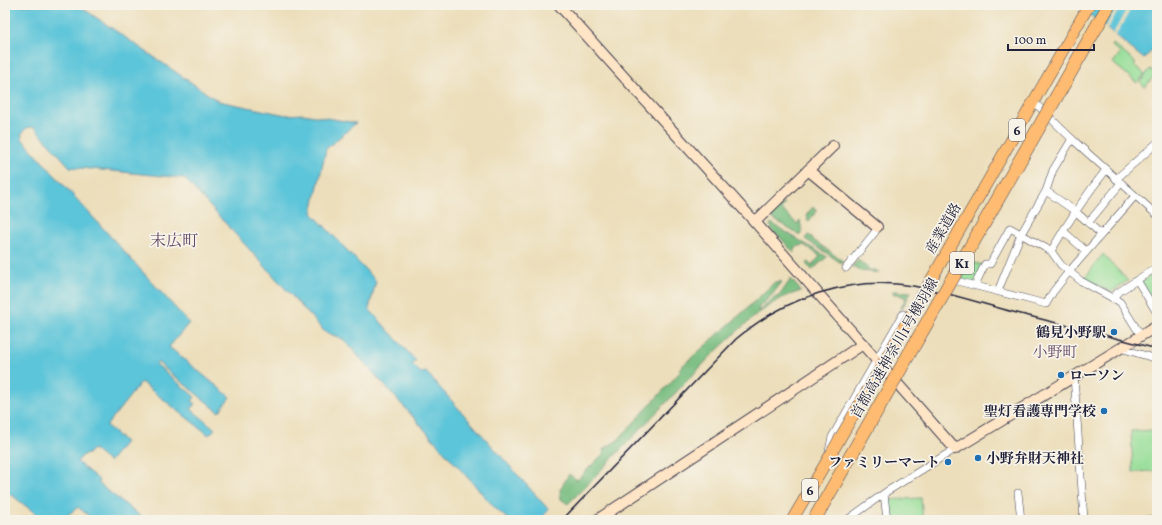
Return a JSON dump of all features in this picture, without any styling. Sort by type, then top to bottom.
[{"type":"highway","name":"首都高速神奈川1号横羽線","points":[[806,520],[1101,5]]},
{"type":"highway","name":"首都高速神奈川1号横羽線","points":[[814,520],[1109,5]]},
{"type":"main road","name":"産業道路","points":[[792,520],[1034,102],[1086,9]]},
{"type":"street","points":[[559,5],[755,222],[955,449]]},
{"type":"street","points":[[1034,102],[1072,139],[1157,215]]},
{"type":"street","points":[[998,291],[1021,234],[1046,192],[1053,170],[1072,139]]},
{"type":"street","points":[[1088,223],[1118,181],[1157,143]]},
{"type":"street","points":[[755,222],[833,146]]},
{"type":"street","points":[[808,170],[877,227],[875,232],[846,268]]},
{"type":"street","points":[[1051,251],[1075,211],[1106,170]]},
{"type":"street","points":[[1046,192],[1075,211],[1101,234]]},
{"type":"street","points":[[957,281],[1046,304],[1053,292],[1086,251],[1135,196]]},
{"type":"street","points":[[975,285],[985,264],[990,264],[1010,228],[1051,251],[1061,265],[1080,281],[1120,302],[1140,336]]},
{"type":"street","points":[[1063,231],[1086,251]]},
{"type":"street","points":[[1113,299],[1117,293],[1157,267]]},
{"type":"street","points":[[1138,280],[1157,313]]},
{"type":"street","points":[[828,459],[832,437],[903,314]]},
{"type":"street","points":[[847,520],[884,494],[955,449],[1157,326]]},
{"type":"street","points":[[597,520],[863,344]]},
{"type":"street","points":[[1120,348],[1157,359]]},
{"type":"street","points":[[1074,376],[1084,520]]},
{"type":"street","points":[[1018,493],[1020,520]]},
{"type":"street","points":[[884,494],[886,520]]},
{"type":"street","points":[[1143,520],[1157,519]]},
{"type":"green space","points":[[1113,44],[1136,63],[1134,65],[1145,74],[1137,83],[1113,63],[1120,53],[1112,46]]},
{"type":"green space","points":[[1150,69],[1156,74],[1145,87],[1140,82]]},
{"type":"green space","points":[[784,202],[785,203],[781,209],[797,224],[800,220],[803,230],[799,235],[770,217]]},
{"type":"green space","points":[[813,207],[817,211],[808,222],[807,214]]},
{"type":"green space","points":[[771,223],[827,257],[812,270],[806,264],[808,262],[812,266],[820,256],[804,245],[796,247],[794,253],[777,234],[775,235],[771,230]]},
{"type":"green space","points":[[808,235],[844,262],[843,264],[805,239]]},
{"type":"green space","points":[[1103,254],[1128,281],[1111,292],[1084,279]]},
{"type":"green space","points":[[858,260],[871,271],[874,269],[879,273],[861,271],[852,267]]},
{"type":"green space","points":[[971,262],[983,265],[974,284],[959,280],[962,278]]},
{"type":"green space","points":[[1153,274],[1157,281],[1156,306],[1141,282]]},
{"type":"green space","points":[[791,279],[801,291],[778,300],[744,325],[714,353],[568,504],[561,499],[560,490],[569,474],[577,480],[605,452],[604,449],[618,440],[681,371],[679,369],[776,281],[778,284],[780,281],[782,282],[771,296],[759,307],[758,312],[774,298],[779,296]]},
{"type":"green space","points":[[893,291],[911,292],[901,310],[900,309],[906,298],[898,294],[893,294]]},
{"type":"green space","points":[[1157,430],[1157,471],[1133,472],[1131,431]]},
{"type":"green space","points":[[921,498],[923,520],[888,520],[886,500]]},
{"type":"water","points":[[5,5],[78,5],[218,101],[286,115],[303,114],[356,123],[326,149],[312,213],[376,281],[369,309],[416,361],[412,364],[421,373],[426,372],[549,510],[543,516],[546,518],[544,520],[509,520],[495,508],[343,339],[325,332],[184,178],[70,167],[35,128],[32,127],[29,127],[23,131],[22,139],[189,323],[169,347],[230,397],[219,412],[157,362],[156,364],[195,397],[192,401],[195,403],[191,409],[215,429],[209,435],[141,382],[107,425],[125,442],[109,462],[93,449],[88,454],[83,455],[77,462],[99,480],[98,483],[145,520],[94,520],[78,507],[61,520],[44,520],[5,490],[7,487],[5,485]]},
{"type":"water","points":[[1078,5],[1157,5],[1157,52],[1153,49],[1144,59]]},
{"type":"pier","points":[[1118,5],[1121,5],[1106,31],[1104,29]]},
{"type":"pier","points":[[1129,5],[1133,5],[1114,38],[1112,36]]},
{"type":"railway","points":[[562,520],[736,339],[755,324],[775,312],[796,301],[819,293],[842,287],[866,284],[889,283],[913,286],[950,294],[1013,312],[1157,349]]},
{"type":"place","name":"鶴見小野駅","points":[[1114,332]]},
{"type":"place","name":"ローソン","points":[[1061,375]]},
{"type":"place","name":"聖灯看護専門学校","points":[[1104,411]]},
{"type":"place","name":"小野弁財天神社","points":[[978,458]]},
{"type":"place","name":"ファミリーマート","points":[[948,462]]},
{"type":"district","name":"末広町","points":[[174,240]]},
{"type":"district","name":"小野町","points":[[1055,352]]}]
